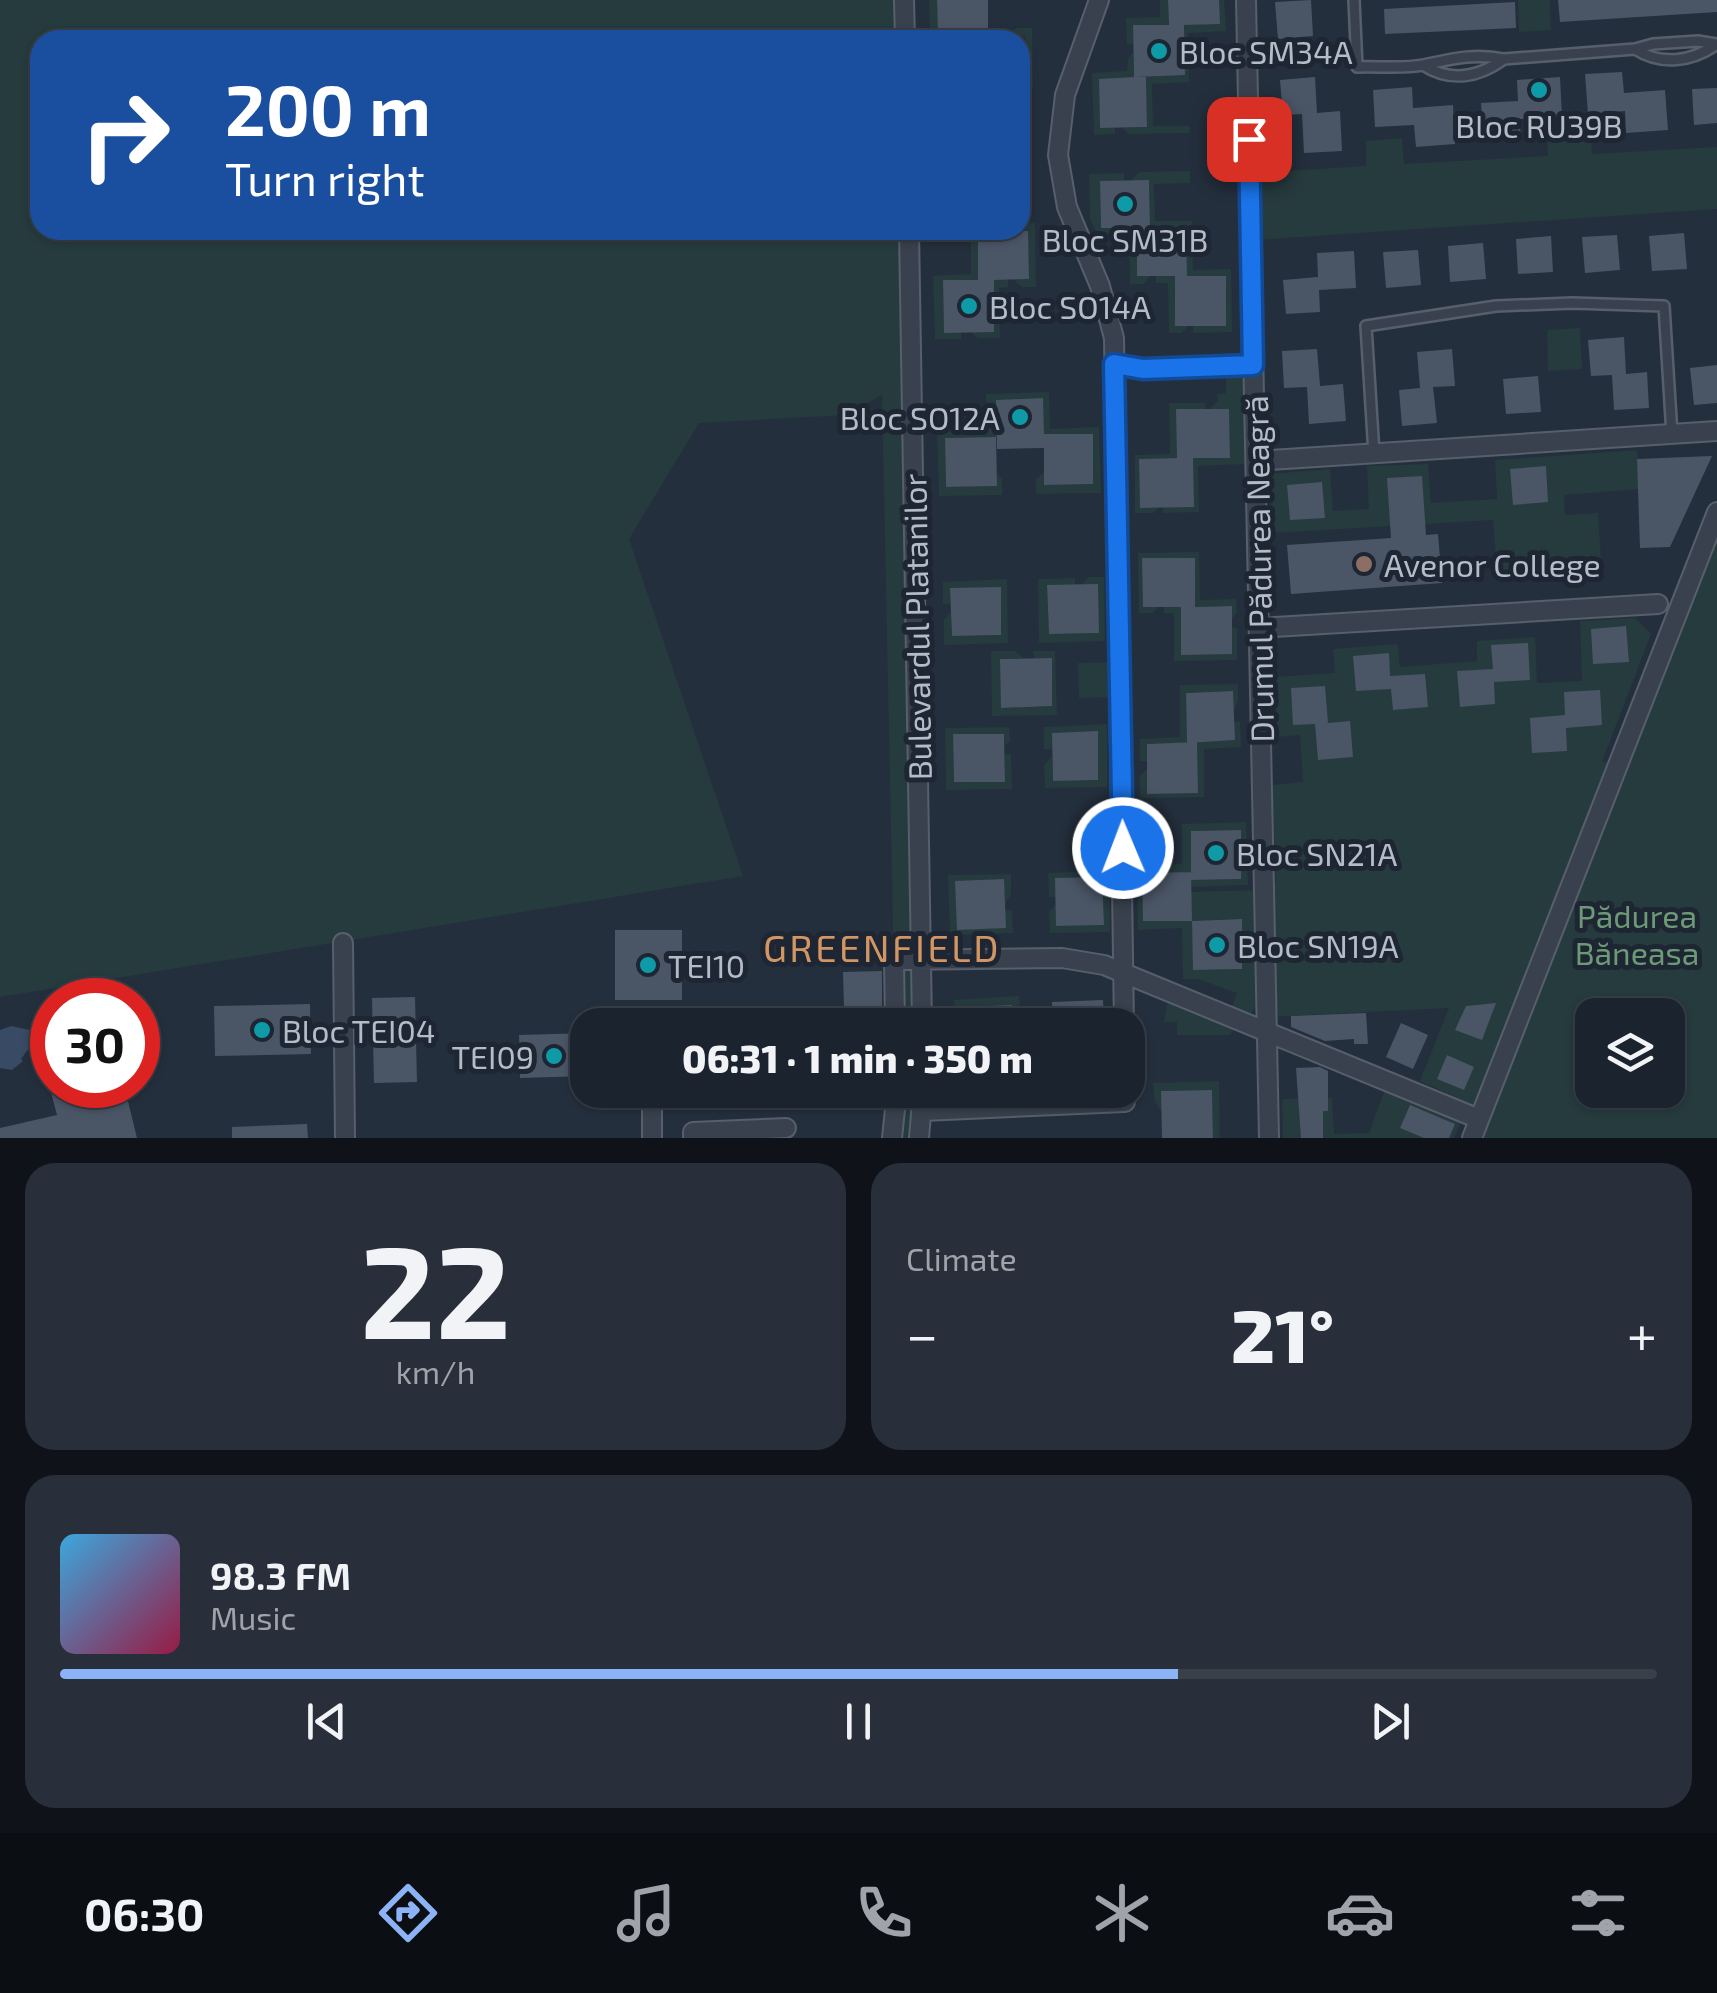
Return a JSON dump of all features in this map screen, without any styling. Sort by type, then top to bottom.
[{"type":"street","points":[[904,0],[905,30]]},
{"type":"street","points":[[1099,0],[1065,95],[1058,155],[1071,220],[1110,314],[1114,364],[1124,1008]]},
{"type":"street","name":"Drumul Pădurea Neagră","points":[[1246,0],[1269,1138]]},
{"type":"street","name":"Bulevardul Platanilor","points":[[909,240],[921,1008]]},
{"type":"street","points":[[1114,364],[1143,369],[1253,365]]},
{"type":"street","points":[[1256,460],[1717,431]]},
{"type":"street","points":[[1472,1138],[1717,512]]},
{"type":"street","points":[[1259,628],[1658,604]]},
{"type":"street","points":[[343,943],[344,1138]]},
{"type":"street","points":[[895,1008],[894,960],[1062,958],[1104,965],[1480,1118]]},
{"type":"street","points":[[892,1138],[894,1108]]},
{"type":"street","points":[[919,1138],[923,1111],[990,1108]]},
{"type":"street","points":[[652,1111],[652,1138]]},
{"type":"street","points":[[693,1138],[693,1132],[786,1128]]},
{"type":"lane","points":[[1354,0],[1357,67],[1424,65],[1437,59],[1486,55],[1504,59],[1698,41],[1717,44]]},
{"type":"lane","points":[[1635,49],[1649,58],[1684,59],[1717,44]]},
{"type":"lane","points":[[1424,65],[1436,74],[1466,76],[1482,73],[1504,59]]},
{"type":"lane","points":[[1374,454],[1366,326],[1496,306],[1664,306],[1672,435]]},
{"type":"green space","points":[[0,0],[904,0],[905,30],[30,30],[30,240],[909,240],[922,1008],[895,1008],[882,395],[845,415],[699,423],[629,539],[743,876],[117,978],[30,978],[30,992],[0,997]]},
{"type":"green space","points":[[929,0],[937,0],[938,30],[930,30]]},
{"type":"green space","points":[[1160,0],[1168,0],[1169,25],[1133,25],[1133,44],[1127,45],[1126,18],[1160,17]]},
{"type":"green space","points":[[1224,0],[1226,31],[1188,33],[1189,82],[1152,84],[1153,126],[1189,126],[1190,133],[1129,134],[1122,128],[1147,127],[1146,77],[1185,74],[1184,25]]},
{"type":"green space","points":[[1518,0],[1550,0],[1551,30],[1519,32]]},
{"type":"green space","points":[[1032,28],[1033,89],[1030,30],[1014,30]]},
{"type":"green space","points":[[1133,52],[1134,77],[1099,80],[1100,128],[1115,128],[1115,134],[1094,135],[1092,73],[1127,71]]},
{"type":"green space","points":[[1591,130],[1592,154],[1717,147],[1717,209],[1257,240],[1256,173],[1366,166],[1366,141],[1402,138],[1404,164],[1548,156],[1547,133]]},
{"type":"green space","points":[[1190,171],[1190,183],[1154,184],[1155,221],[1192,221],[1193,270],[1231,269],[1232,332],[1193,333],[1193,326],[1226,326],[1226,276],[1187,276],[1186,229],[1150,228],[1149,181],[1131,181],[1139,172]]},
{"type":"green space","points":[[1124,173],[1124,181],[1100,182],[1101,227],[1137,228],[1137,276],[1150,276],[1144,284],[1130,284],[1129,235],[1099,236],[1090,220],[1089,174]]},
{"type":"green space","points":[[1030,223],[1035,223],[1036,287],[1022,287],[1013,279],[1029,278],[1027,240]]},
{"type":"green space","points":[[971,240],[978,240],[978,280],[943,281],[944,332],[961,333],[961,339],[935,339],[933,276],[971,274]]},
{"type":"green space","points":[[1156,276],[1175,276],[1175,326],[1188,326],[1182,333],[1169,333],[1168,283],[1156,283]]},
{"type":"green space","points":[[1008,279],[1008,287],[999,288],[1000,338],[978,338],[970,332],[994,332],[994,280]]},
{"type":"green space","points":[[1580,328],[1582,369],[1548,371],[1547,330]]},
{"type":"green space","points":[[1243,365],[1245,464],[1198,466],[1199,512],[1163,513],[1193,458],[1230,457],[1229,409],[1210,409],[1218,401],[1217,394],[1226,393],[1226,366]]},
{"type":"green space","points":[[1049,392],[1050,429],[1099,427],[1101,493],[1036,494],[1036,479],[1044,472],[1044,485],[1093,484],[1093,434],[1044,434],[1042,398],[996,400],[997,437],[945,438],[946,487],[997,486],[997,474],[1002,478],[1002,495],[939,496],[937,432],[987,430],[986,394]]},
{"type":"green space","points":[[1169,403],[1205,403],[1205,409],[1177,458],[1139,459],[1140,507],[1158,508],[1153,513],[1135,513],[1135,455],[1170,454]]},
{"type":"green space","points":[[1637,450],[1639,489],[1564,495],[1565,515],[1598,513],[1602,574],[1498,581],[1493,520],[1273,533],[1269,474],[1330,469],[1333,511],[1369,509],[1367,466],[1428,464],[1431,503],[1497,499],[1495,460]]},
{"type":"green space","name":"Pădurea Băneasa","points":[[1717,512],[1717,1138],[1472,1138],[1517,1000],[1475,1106],[1420,1081],[1449,1008],[1267,1017],[1264,883],[1276,882],[1272,785],[1303,782],[1300,735],[1277,737],[1275,677],[1335,673],[1333,649],[1398,644],[1400,667],[1477,661],[1477,641],[1535,637],[1537,683],[1582,681],[1580,621],[1635,618],[1651,634],[1602,762],[1618,762]]},
{"type":"green space","points":[[1199,552],[1200,600],[1236,599],[1237,612],[1232,619],[1232,606],[1195,607],[1195,559],[1143,607],[1158,607],[1152,613],[1139,613],[1138,553]]},
{"type":"green space","points":[[1089,577],[1104,577],[1105,641],[1039,643],[1038,579],[1075,578],[1075,585],[1047,586],[1049,634],[1098,633],[1082,584]]},
{"type":"green space","points":[[1007,579],[1008,643],[944,645],[944,620],[951,612],[952,636],[1001,635],[1001,588],[951,588],[950,604],[943,604],[943,582]]},
{"type":"green space","points":[[1164,607],[1181,607],[1181,654],[1231,654],[1232,627],[1237,628],[1237,660],[1174,661],[1174,613],[1164,613]]},
{"type":"green space","points":[[991,651],[1015,651],[1024,658],[1001,659],[1002,708],[1052,706],[1052,658],[1034,658],[1033,651],[1055,651],[1057,715],[992,716]]},
{"type":"green space","points":[[1119,662],[1119,697],[1079,698],[1078,663]]},
{"type":"green space","points":[[1238,684],[1234,710],[1232,691],[1186,693],[1187,743],[1147,744],[1147,761],[1140,761],[1140,739],[1180,737],[1180,685]]},
{"type":"green space","points":[[1240,721],[1241,747],[1204,749],[1204,797],[1140,798],[1140,776],[1147,769],[1148,794],[1197,792],[1197,742],[1235,740],[1234,722]]},
{"type":"green space","points":[[1107,724],[1107,787],[1045,788],[1044,766],[1052,756],[1053,781],[1098,780],[1098,732],[1052,733],[1052,749],[1044,749],[1044,727]]},
{"type":"green space","points":[[1009,727],[1010,741],[1005,745],[1004,734],[953,735],[954,781],[1005,781],[1005,754],[1011,754],[1012,789],[946,790],[945,728]]},
{"type":"green space","points":[[1246,822],[1247,851],[1241,851],[1241,830],[1191,831],[1191,872],[1143,873],[1143,920],[1191,892],[1256,890],[1259,1004],[1250,1014],[1232,1007],[1237,993],[1198,979],[1183,979],[1182,928],[1138,930],[1137,865],[1182,864],[1182,824]],"holes":[[[1241,919],[1242,969],[1194,970],[1192,921]]]},
{"type":"green space","points":[[1241,859],[1247,863],[1248,885],[1191,887],[1191,880],[1241,879]]},
{"type":"green space","points":[[1109,870],[1110,932],[1050,933],[1049,912],[1056,904],[1057,926],[1104,924],[1056,878],[1056,897],[1049,897],[1048,873]]},
{"type":"green space","points":[[1011,874],[1011,894],[1005,904],[1003,879],[955,882],[1005,910],[1012,910],[1013,933],[950,935],[948,875]]},
{"type":"green space","points":[[1019,996],[1020,1008],[954,1008],[954,1000]]},
{"type":"green space","points":[[1168,999],[1236,1026],[1230,1035],[1177,1035],[1177,1022],[1164,1022]]},
{"type":"green space","points":[[1219,1081],[1220,1138],[1213,1138],[1212,1090],[1162,1091],[1162,1112],[1155,1102],[1153,1083]]},
{"type":"green space","points":[[1385,1090],[1461,1121],[1454,1138],[1283,1138],[1282,1099],[1332,1098],[1334,1134],[1369,1133]]},
{"type":"green space","points":[[895,1108],[922,1108],[919,1138],[892,1138]]},
{"type":"water","points":[[11,1026],[30,1030],[30,1047],[23,1061],[12,1070],[0,1068],[0,1030]]},
{"type":"building","points":[[937,0],[988,0],[988,30],[938,30]]},
{"type":"building","points":[[1168,0],[1219,0],[1220,24],[1184,25],[1185,75],[1136,77],[1146,77],[1147,127],[1100,128],[1099,79],[1134,77],[1133,25],[1169,25]]},
{"type":"building","points":[[1311,0],[1313,36],[1278,39],[1275,2]]},
{"type":"building","points":[[1558,0],[1717,0],[1717,12],[1560,22]]},
{"type":"building","points":[[1515,2],[1516,28],[1385,34],[1384,9]]},
{"type":"building","points":[[1622,72],[1624,93],[1665,90],[1668,130],[1626,133],[1625,111],[1588,114],[1585,74]]},
{"type":"building","points":[[1315,77],[1317,113],[1340,111],[1342,151],[1304,153],[1302,114],[1283,115],[1280,80]]},
{"type":"building","points":[[1560,77],[1562,117],[1519,119],[1521,138],[1484,140],[1481,103],[1518,101],[1517,80]]},
{"type":"building","points":[[1412,87],[1413,108],[1453,105],[1455,144],[1416,147],[1414,125],[1375,127],[1373,90]]},
{"type":"building","points":[[1717,88],[1717,123],[1694,125],[1692,89]]},
{"type":"building","points":[[1149,180],[1150,228],[1186,228],[1187,276],[1226,276],[1226,326],[1175,326],[1175,276],[1137,276],[1137,228],[1101,228],[1100,181]]},
{"type":"building","points":[[1684,233],[1687,269],[1652,271],[1649,236]]},
{"type":"building","points":[[1617,235],[1620,270],[1585,273],[1582,237]]},
{"type":"building","points":[[1551,236],[1553,272],[1518,274],[1516,239]]},
{"type":"building","points":[[978,240],[1028,240],[1029,279],[994,280],[994,332],[944,333],[943,280],[978,280]]},
{"type":"building","points":[[1483,243],[1486,279],[1450,282],[1448,246]]},
{"type":"building","points":[[1418,250],[1421,285],[1386,288],[1383,252]]},
{"type":"building","points":[[1354,251],[1356,288],[1319,290],[1320,312],[1286,314],[1283,280],[1318,277],[1317,253]]},
{"type":"building","points":[[1624,337],[1626,374],[1647,372],[1649,408],[1614,410],[1612,375],[1591,376],[1588,340]]},
{"type":"building","points":[[1317,349],[1320,386],[1343,384],[1346,421],[1309,424],[1307,387],[1284,388],[1282,351]]},
{"type":"building","points":[[1452,349],[1455,386],[1433,387],[1437,423],[1402,426],[1399,390],[1420,388],[1417,352]]},
{"type":"building","points":[[1717,365],[1717,403],[1694,405],[1690,368]]},
{"type":"building","points":[[1538,376],[1541,412],[1506,414],[1503,379]]},
{"type":"building","points":[[1043,398],[1044,434],[1093,434],[1093,484],[1044,485],[1044,448],[997,449],[996,400]]},
{"type":"building","points":[[1176,409],[1229,409],[1230,458],[1193,458],[1194,507],[1140,508],[1139,459],[1177,458]]},
{"type":"building","points":[[996,437],[997,486],[946,487],[945,438]]},
{"type":"building","points":[[1712,456],[1670,547],[1640,548],[1637,459]]},
{"type":"building","points":[[1546,466],[1548,502],[1513,505],[1510,469]]},
{"type":"building","name":"Avenor College","points":[[1422,476],[1426,535],[1438,534],[1442,583],[1291,594],[1287,545],[1391,538],[1387,478]]},
{"type":"building","points":[[1322,482],[1325,518],[1290,520],[1287,485]]},
{"type":"building","points":[[1142,558],[1195,558],[1195,607],[1232,606],[1232,654],[1181,655],[1181,607],[1143,607]]},
{"type":"building","points":[[1098,584],[1099,633],[1049,634],[1047,585]]},
{"type":"building","points":[[1001,587],[1001,635],[952,636],[950,588]]},
{"type":"building","points":[[1626,626],[1629,662],[1593,664],[1591,629]]},
{"type":"building","points":[[1528,643],[1530,680],[1494,682],[1495,704],[1460,707],[1457,671],[1493,669],[1491,645]]},
{"type":"building","points":[[1389,653],[1390,676],[1425,674],[1428,707],[1393,710],[1391,689],[1356,691],[1353,656]]},
{"type":"building","points":[[1052,658],[1052,706],[1001,708],[1000,659]]},
{"type":"building","points":[[1325,686],[1328,723],[1350,721],[1353,757],[1318,760],[1315,724],[1293,725],[1291,688]]},
{"type":"building","points":[[1600,690],[1602,725],[1566,728],[1567,751],[1532,753],[1530,718],[1565,715],[1564,692]]},
{"type":"building","points":[[1233,691],[1235,740],[1187,743],[1186,693]]},
{"type":"building","points":[[1098,731],[1098,780],[1053,781],[1052,733]]},
{"type":"building","points":[[953,734],[1004,734],[1005,782],[954,782]]},
{"type":"building","points":[[1197,742],[1198,793],[1147,794],[1147,744]]},
{"type":"building","name":"Bloc SN21A","points":[[1241,830],[1241,879],[1191,880],[1191,831]]},
{"type":"building","points":[[1191,872],[1192,921],[1143,921],[1142,873]]},
{"type":"building","points":[[1102,877],[1104,925],[1056,926],[1055,878]]},
{"type":"building","points":[[1004,879],[1006,928],[957,930],[955,881]]},
{"type":"building","name":"Bloc SN19A","points":[[1242,919],[1242,969],[1193,970],[1192,921]]},
{"type":"building","name":"TEI10","points":[[615,930],[682,930],[682,1000],[615,1000]]},
{"type":"building","points":[[882,971],[882,1007],[844,1008],[843,972]]},
{"type":"building","points":[[415,997],[417,1082],[374,1083],[372,998]]},
{"type":"building","points":[[1103,1000],[1103,1008],[1052,1008],[1052,1002]]},
{"type":"building","points":[[1496,1003],[1482,1040],[1455,1030],[1466,1006]]},
{"type":"building","name":"Bloc TEI04","points":[[310,1004],[311,1054],[215,1056],[214,1006]]},
{"type":"building","points":[[1012,1005],[1012,1008],[961,1008]]},
{"type":"building","points":[[1366,1013],[1368,1044],[1354,1044],[1354,1039],[1325,1041],[1291,1027],[1291,1016]]},
{"type":"building","points":[[1401,1023],[1428,1035],[1413,1069],[1386,1057]]},
{"type":"building","name":"TEI09","points":[[570,1034],[570,1077],[520,1078],[519,1035]]},
{"type":"building","points":[[1447,1055],[1474,1067],[1464,1090],[1437,1079]]},
{"type":"building","points":[[1320,1067],[1328,1071],[1323,1138],[1301,1138],[1296,1068]]},
{"type":"building","points":[[1212,1090],[1213,1138],[1162,1138],[1161,1091]]},
{"type":"building","points":[[1410,1105],[1455,1124],[1449,1138],[1424,1138],[1400,1128]]},
{"type":"building","points":[[55,1108],[130,1108],[137,1138],[0,1138],[0,1128],[57,1115]]},
{"type":"building","points":[[307,1124],[308,1138],[232,1138],[232,1127]]},
{"type":"place","name":"Bloc SM34A","points":[[1159,51]]},
{"type":"place","name":"Bloc RU39B","points":[[1539,90]]},
{"type":"place","name":"Bloc SM31B","points":[[1125,204]]},
{"type":"place","name":"Bloc SO14A","points":[[969,306]]},
{"type":"place","name":"Bloc SO12A","points":[[1020,417]]},
{"type":"place","name":"Avenor College","points":[[1364,564]]},
{"type":"place","name":"Bloc SN21A","points":[[1216,853]]},
{"type":"place","name":"Bloc SN19A","points":[[1217,945]]},
{"type":"place","name":"TEI10","points":[[648,965]]},
{"type":"place","name":"Bloc TEI04","points":[[262,1030]]},
{"type":"place","name":"TEI09","points":[[554,1056]]},
{"type":"district","name":"GREENFIELD","points":[[882,947]]},
{"type":"route","points":[[1123,848],[1114,364],[1143,369],[1253,365],[1249,139]]}]
